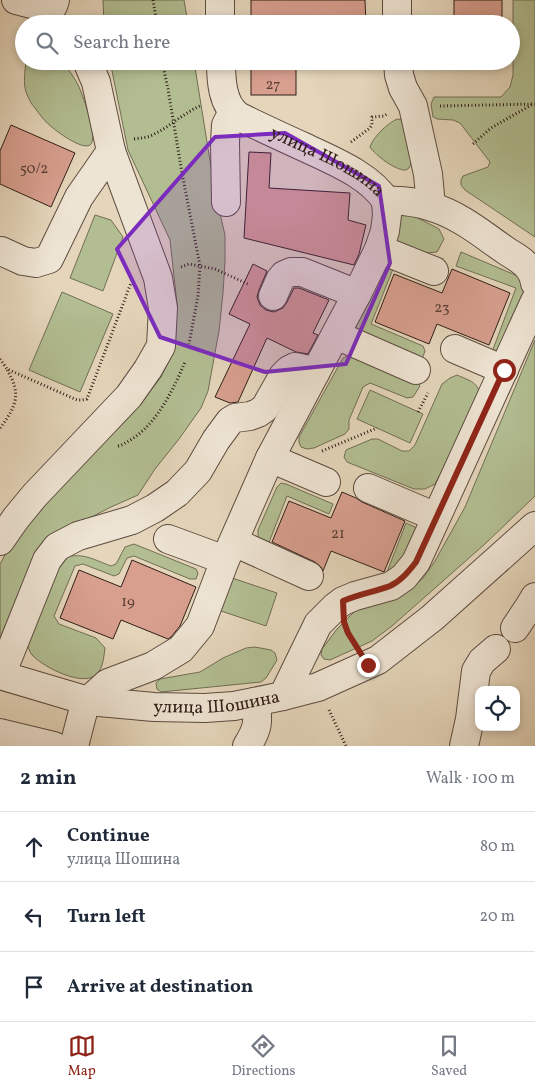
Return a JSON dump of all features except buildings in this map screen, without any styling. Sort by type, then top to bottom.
[{"type":"street","points":[[16,0],[58,10]]},
{"type":"street","points":[[220,0],[220,15]]},
{"type":"street","points":[[396,0],[397,15]]},
{"type":"street","points":[[0,541],[34,495],[129,396],[161,346],[163,308],[154,267],[110,148],[96,82],[91,70]]},
{"type":"street","points":[[221,70],[229,104],[225,142],[226,202]]},
{"type":"street","points":[[399,70],[403,88],[413,106],[428,174],[431,206]]},
{"type":"street","name":"улица Шошина","points":[[229,104],[246,120],[355,173],[374,187],[386,201],[397,200],[431,206],[446,212],[470,226],[527,266],[534,276],[535,283]]},
{"type":"street","points":[[2,251],[23,261],[36,263],[49,259],[79,197],[110,148]]},
{"type":"street","points":[[74,746],[87,701],[108,683],[153,666],[181,649],[200,626],[230,551],[278,462],[316,373],[379,248],[385,231],[386,201]]},
{"type":"street","points":[[379,248],[434,271]]},
{"type":"street","points":[[273,296],[280,280],[284,275],[291,272],[302,272],[357,294]]},
{"type":"street","name":"улица Шошина","points":[[1,675],[87,701],[154,707],[205,708],[234,706],[283,696],[318,624],[343,601],[391,586],[404,577],[416,562],[535,302]]},
{"type":"street","points":[[336,335],[416,370]]},
{"type":"street","points":[[455,349],[504,370]]},
{"type":"street","points":[[1,675],[47,560],[57,547],[78,536],[132,520],[155,508],[177,493],[198,472],[216,440],[230,421],[235,418],[250,416],[265,408],[283,376],[289,370],[295,367],[316,373]]},
{"type":"street","points":[[278,462],[326,482]]},
{"type":"street","points":[[368,488],[436,518]]},
{"type":"street","points":[[283,696],[318,686],[378,660],[432,618],[535,526]]},
{"type":"street","points":[[168,539],[230,551],[309,576]]},
{"type":"street","points":[[516,628],[535,596]]},
{"type":"street","points":[[464,746],[470,719],[476,671],[482,662],[496,649]]},
{"type":"street","points":[[248,746],[255,733],[258,716],[255,702]]},
{"type":"street","points":[[0,733],[54,746]]},
{"type":"path","points":[[154,0],[156,15]]},
{"type":"path","points":[[164,70],[174,122]]},
{"type":"path","points":[[110,148],[148,136],[199,107],[229,104]]},
{"type":"path","points":[[443,106],[534,104]]},
{"type":"path","points":[[473,144],[492,128],[534,104]]},
{"type":"path","points":[[7,369],[77,400],[87,399],[133,278],[139,269],[189,264],[215,269],[273,296]]},
{"type":"path","points":[[0,359],[14,380],[16,394],[14,407],[0,428]]},
{"type":"path","points":[[278,462],[377,428]]},
{"type":"path","points":[[343,601],[344,622],[348,633],[368,665]]},
{"type":"path","points":[[336,724],[346,746]]},
{"type":"highlighted area","points":[[285,133],[379,186],[390,263],[346,364],[265,372],[160,337],[117,249],[215,137]]},
{"type":"green space","points":[[103,0],[184,0],[186,15],[104,15]]},
{"type":"green space","points":[[513,0],[535,0],[535,237],[465,190],[461,185],[463,176],[488,167],[490,162],[460,123],[433,117],[431,104],[434,97],[501,97],[510,87],[513,70],[520,70],[520,15],[513,15]]},
{"type":"green space","points":[[25,70],[68,70],[81,92],[87,108],[93,135],[90,145],[86,146],[76,143],[50,126],[29,98],[25,88]]},
{"type":"green space","points":[[112,70],[195,70],[215,192],[225,235],[223,293],[219,331],[208,391],[201,408],[138,495],[72,527],[0,642],[0,564],[6,553],[33,516],[135,411],[161,377],[174,351],[177,304],[170,240],[128,150]]},
{"type":"green space","points":[[397,119],[403,120],[412,161],[406,170],[386,162],[370,147],[381,131]]},
{"type":"green space","points":[[402,214],[414,216],[439,229],[444,239],[437,252],[426,253],[396,243],[392,222]]},
{"type":"green space","points":[[95,215],[111,220],[123,237],[103,291],[70,278]]},
{"type":"green space","points":[[461,252],[520,277],[525,291],[522,309],[503,356],[492,352],[516,288],[456,266]]},
{"type":"green space","points":[[379,264],[393,269],[371,324],[423,346],[425,351],[422,359],[356,333],[356,322]]},
{"type":"green space","points":[[62,292],[113,314],[80,392],[29,370]]},
{"type":"green space","points":[[535,340],[535,496],[486,543],[392,626],[372,641],[330,660],[324,659],[321,655],[322,649],[337,629],[354,612],[413,587],[423,578],[435,561],[465,507]]},
{"type":"green space","points":[[349,355],[417,379],[420,386],[413,397],[407,398],[370,383],[363,387],[349,420],[349,429],[345,434],[314,448],[307,449],[301,447],[299,437],[343,358]]},
{"type":"green space","points":[[457,375],[476,386],[480,393],[480,399],[435,484],[425,489],[414,489],[347,462],[344,457],[346,450],[372,439],[378,439],[402,451],[409,451],[415,445],[442,384]]},
{"type":"green space","points":[[370,390],[423,414],[410,443],[357,419]]},
{"type":"green space","points":[[281,483],[333,504],[329,514],[287,496],[268,545],[258,541],[258,530],[277,487]]},
{"type":"green space","points":[[406,523],[417,528],[400,565],[388,574],[387,572]]},
{"type":"green space","points":[[134,544],[196,569],[198,573],[196,579],[190,579],[134,556],[127,558],[119,574],[114,576],[83,564],[75,566],[54,616],[59,624],[96,638],[105,648],[101,669],[91,678],[83,679],[54,670],[38,661],[30,651],[26,641],[61,559],[81,556],[111,566],[116,564],[125,547]]},
{"type":"green space","points":[[232,578],[277,593],[266,626],[221,611]]},
{"type":"green space","points":[[255,647],[271,650],[275,653],[277,660],[266,678],[261,682],[161,692],[157,689],[156,683],[160,679],[200,672],[223,658],[246,648]]},
{"type":"route","points":[[368,665],[348,633],[344,622],[343,601],[391,586],[404,577],[416,562],[504,370]]}]
